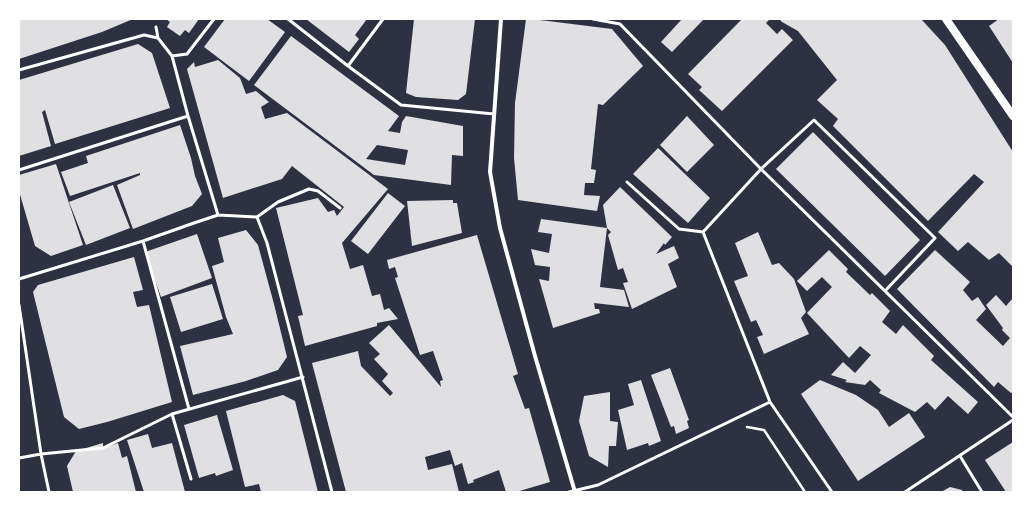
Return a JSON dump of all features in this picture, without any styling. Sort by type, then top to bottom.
[{"type":"main road","points":[[946,19],[1013,116]]},
{"type":"street","points":[[501,19],[490,172],[500,228],[535,356],[575,491]]},
{"type":"lane","points":[[172,56],[187,54],[214,19]]},
{"type":"lane","points":[[288,19],[401,105],[494,114]]},
{"type":"lane","points":[[348,66],[383,19]]},
{"type":"lane","points":[[593,19],[620,24],[762,169],[1013,417]]},
{"type":"lane","points":[[156,27],[158,38],[172,56],[188,116],[218,215]]},
{"type":"lane","points":[[19,70],[144,34],[158,38]]},
{"type":"lane","points":[[19,170],[188,116]]},
{"type":"lane","points":[[703,232],[762,169],[814,120],[935,238],[885,291]]},
{"type":"lane","points":[[627,182],[679,229],[703,232]]},
{"type":"lane","points":[[19,279],[143,241],[218,215],[257,217],[278,202],[309,189],[318,191],[340,208]]},
{"type":"lane","points":[[257,217],[267,243],[332,492]]},
{"type":"lane","points":[[703,232],[770,402],[832,492]]},
{"type":"lane","points":[[143,241],[189,409]]},
{"type":"lane","points":[[19,305],[41,454],[49,492]]},
{"type":"lane","points":[[19,458],[41,454],[103,448],[172,414],[303,377]]},
{"type":"lane","points":[[569,492],[598,485],[770,402]]},
{"type":"lane","points":[[172,414],[192,479]]},
{"type":"lane","points":[[905,492],[1013,420]]},
{"type":"lane","points":[[960,456],[982,492]]},
{"type":"path","points":[[741,430],[748,426],[764,430],[805,492]]},
{"type":"building","points":[[19,19],[133,19],[102,32],[19,59]]},
{"type":"building","points":[[166,19],[199,19],[189,33],[185,30],[180,36],[167,27],[170,22]]},
{"type":"building","points":[[225,19],[267,19],[285,32],[249,81],[204,47]]},
{"type":"building","points":[[306,19],[367,19],[355,35],[359,39],[349,52]]},
{"type":"building","points":[[414,19],[475,19],[466,94],[458,100],[416,97],[406,93]]},
{"type":"building","points":[[526,19],[612,29],[643,66],[603,105],[598,104],[591,169],[596,170],[594,183],[585,183],[584,195],[600,196],[597,211],[518,200],[514,158],[515,103]]},
{"type":"building","points":[[682,19],[704,19],[672,52],[661,42]]},
{"type":"building","points":[[742,19],[770,19],[766,23],[777,34],[782,29],[793,40],[722,111],[699,90],[702,87],[688,74]]},
{"type":"building","points":[[779,19],[921,19],[945,45],[1013,152],[1013,267],[999,253],[989,260],[968,242],[958,251],[938,232],[984,182],[974,174],[928,221],[833,126],[838,119],[817,100],[837,80],[798,31]]},
{"type":"building","points":[[999,19],[1013,19],[1013,63],[989,26]]},
{"type":"building","points":[[291,36],[399,116],[388,131],[400,133],[402,122],[406,116],[463,126],[463,156],[452,155],[451,185],[374,175],[254,85]],"holes":[[[377,145],[408,150],[405,165],[366,159]]]},
{"type":"building","points":[[138,44],[152,53],[170,108],[55,144],[45,110],[42,112],[51,146],[19,156],[19,80]]},
{"type":"building","points":[[218,60],[240,78],[246,94],[256,91],[269,102],[261,107],[265,119],[287,113],[388,189],[342,243],[350,269],[363,265],[372,296],[380,294],[384,310],[389,308],[398,319],[377,323],[377,326],[305,346],[298,316],[303,315],[276,208],[318,198],[328,212],[334,210],[337,216],[344,207],[292,166],[282,179],[223,198],[187,69],[194,62],[195,67]]},
{"type":"building","points":[[687,116],[714,145],[687,172],[660,145]]},
{"type":"building","points":[[180,125],[191,158],[195,176],[202,194],[192,206],[133,229],[117,185],[140,175],[140,173],[70,196],[61,172],[88,163],[86,156]]},
{"type":"building","points":[[813,132],[920,240],[885,276],[776,169]]},
{"type":"building","points":[[658,148],[710,198],[688,223],[633,174]]},
{"type":"building","points":[[56,164],[83,245],[51,256],[35,246],[19,191],[19,175]]},
{"type":"building","points":[[113,185],[130,228],[86,245],[69,202]]},
{"type":"building","points":[[620,187],[672,237],[665,245],[664,243],[656,254],[674,246],[679,258],[668,264],[677,287],[632,309],[623,283],[628,282],[623,268],[618,270],[608,235],[611,232],[607,228],[603,205]]},
{"type":"building","points":[[388,193],[405,206],[368,254],[351,241]]},
{"type":"building","points":[[453,200],[453,203],[457,203],[462,233],[412,246],[407,201]]},
{"type":"building","points":[[541,219],[607,228],[600,287],[624,290],[629,307],[594,303],[595,309],[599,309],[600,313],[553,328],[539,279],[549,281],[550,267],[535,265],[531,249],[549,253],[552,234],[538,232]]},
{"type":"building","points":[[246,230],[258,245],[287,357],[278,370],[246,381],[193,395],[180,346],[233,334],[226,317],[212,266],[224,262],[218,238]]},
{"type":"building","points":[[758,232],[772,265],[779,263],[794,279],[806,312],[801,318],[809,334],[764,354],[757,337],[763,335],[756,320],[751,322],[734,281],[748,276],[735,243]]},
{"type":"building","points":[[197,234],[212,278],[161,297],[145,252]]},
{"type":"building","points":[[477,235],[518,374],[513,376],[525,409],[529,408],[550,482],[516,492],[506,492],[499,470],[473,480],[474,482],[468,484],[462,463],[455,466],[450,450],[425,457],[428,470],[452,464],[459,492],[346,492],[312,363],[358,351],[361,366],[390,396],[393,393],[382,381],[388,374],[374,359],[380,354],[369,343],[389,325],[441,387],[440,381],[443,380],[433,351],[420,355],[395,278],[398,277],[395,267],[389,269],[387,260]]},
{"type":"building","points":[[829,250],[848,269],[846,272],[870,295],[872,293],[890,311],[882,322],[896,334],[903,325],[934,356],[931,360],[978,402],[968,414],[948,396],[935,410],[927,402],[915,412],[879,393],[881,390],[870,380],[865,385],[845,382],[847,380],[831,375],[843,362],[855,373],[871,355],[860,346],[849,358],[807,313],[832,287],[822,277],[807,291],[797,281]]},
{"type":"building","points":[[935,250],[970,282],[963,290],[972,301],[978,297],[986,309],[976,320],[1003,346],[1010,338],[1002,330],[1003,328],[986,305],[996,295],[1006,306],[1013,298],[1013,392],[1011,393],[998,382],[994,387],[897,289]]},
{"type":"building","points":[[134,257],[143,290],[133,292],[137,307],[149,305],[172,402],[79,429],[64,417],[33,292],[38,285]]},
{"type":"building","points":[[212,284],[223,319],[181,332],[170,297]]},
{"type":"building","points":[[670,368],[689,420],[687,421],[689,428],[676,434],[674,426],[671,427],[651,375]]},
{"type":"building","points":[[641,380],[661,441],[649,446],[648,443],[627,450],[618,410],[634,405],[628,384]]},
{"type":"building","points":[[820,380],[856,395],[878,410],[889,427],[909,413],[925,437],[858,481],[801,394]]},
{"type":"building","points":[[610,392],[610,421],[618,422],[616,446],[609,446],[608,467],[589,456],[579,421],[584,396]]},
{"type":"building","points":[[283,395],[295,401],[318,492],[261,492],[259,484],[245,487],[226,411]]},
{"type":"building","points":[[217,415],[233,470],[216,476],[215,473],[199,478],[184,425]]},
{"type":"building","points":[[148,434],[152,448],[172,443],[185,492],[144,492],[127,440]]},
{"type":"building","points":[[1013,442],[1013,492],[1006,492],[985,460]]},
{"type":"building","points":[[103,443],[103,448],[118,443],[122,458],[127,456],[136,492],[73,492],[67,466],[76,451]]},
{"type":"building","points":[[950,487],[962,490],[963,492],[941,492]]}]
